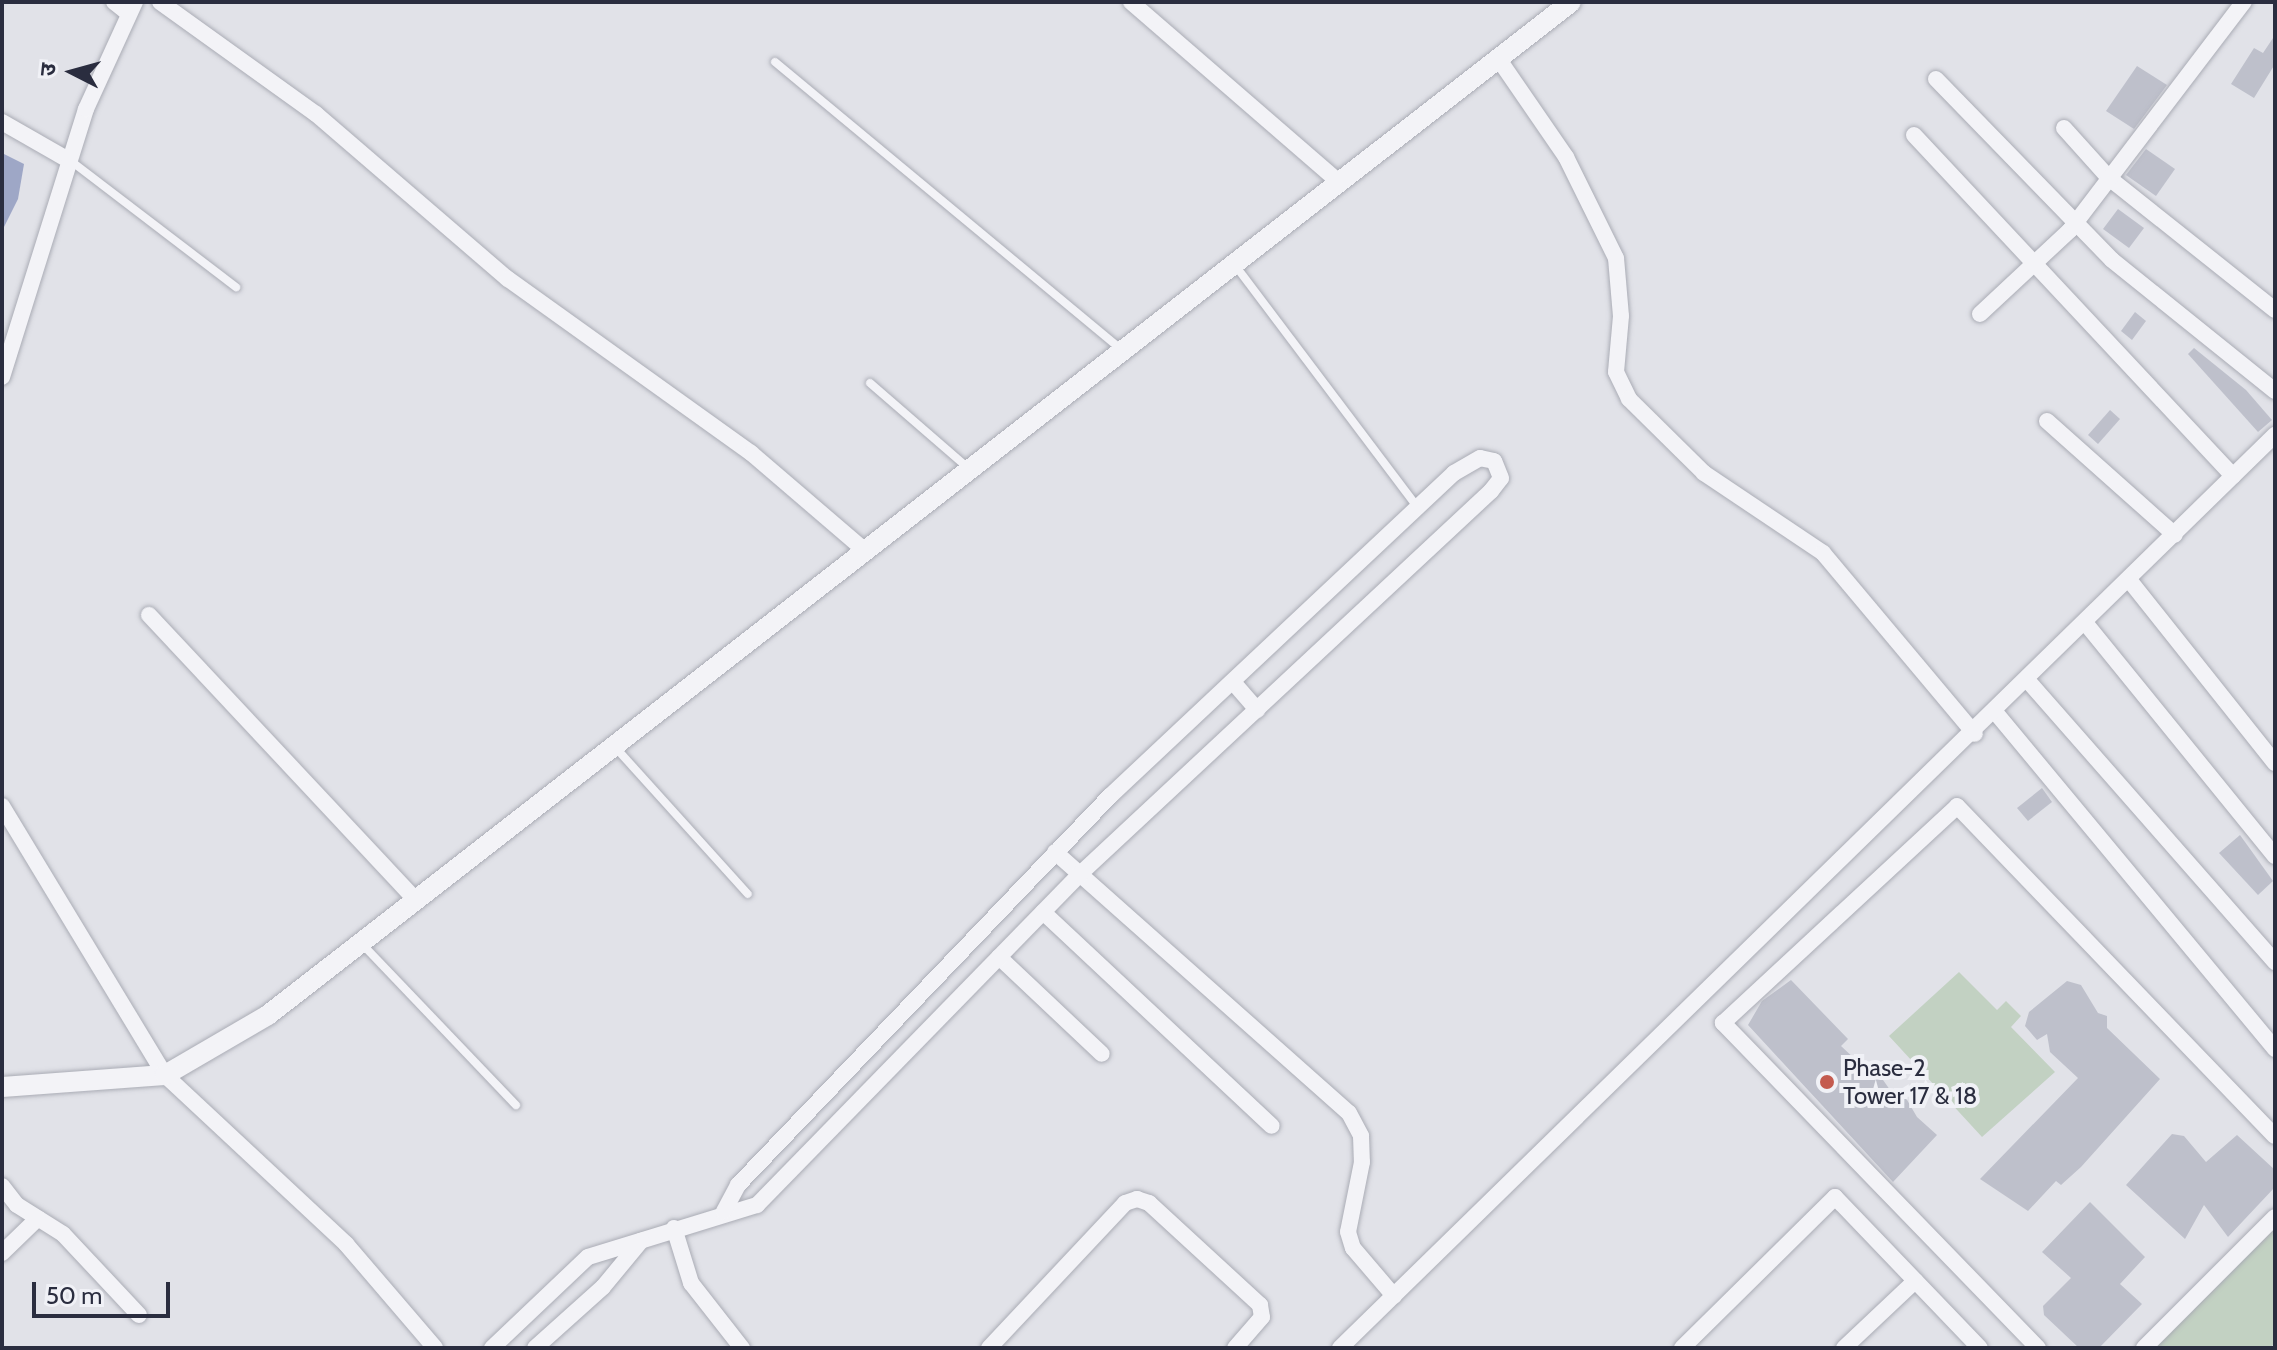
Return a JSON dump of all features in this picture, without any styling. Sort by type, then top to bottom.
[{"type":"street","points":[[2,377],[70,161],[132,7],[114,2]]},
{"type":"street","points":[[160,2],[316,114],[508,279],[751,453],[863,549]]},
{"type":"street","points":[[2,1087],[165,1075],[268,1015],[863,549],[1571,2]]},
{"type":"street","points":[[1980,314],[2074,225],[2244,2]]},
{"type":"street","points":[[1134,3],[1339,182]]},
{"type":"street","points":[[1498,58],[1566,157],[1616,258],[1621,316],[1616,372],[1629,399],[1704,473],[1823,553],[1975,734]]},
{"type":"street","points":[[1936,79],[2074,225],[2275,391]]},
{"type":"street","points":[[2,122],[70,161]]},
{"type":"street","points":[[2064,128],[2109,178],[2275,310]]},
{"type":"street","points":[[1914,135],[2233,476]]},
{"type":"street","points":[[2047,421],[2175,535]]},
{"type":"street","points":[[1340,1348],[1683,1008],[2029,682],[2275,435]]},
{"type":"street","points":[[492,1348],[588,1257],[724,1211],[757,1205],[1080,874],[1491,491],[1500,470],[1488,457],[1467,463],[1055,852],[738,1185],[724,1211]]},
{"type":"street","points":[[2130,581],[2275,763]]},
{"type":"street","points":[[149,615],[417,901]]},
{"type":"street","points":[[2087,625],[2275,856]]},
{"type":"street","points":[[1233,682],[1257,710]]},
{"type":"street","points":[[2029,682],[2275,962]]},
{"type":"street","points":[[1996,713],[2275,1049]]},
{"type":"street","points":[[2,806],[165,1075],[346,1244],[435,1348]]},
{"type":"street","points":[[2038,1348],[1723,1023],[1957,806],[2275,1136]]},
{"type":"street","points":[[1055,852],[1349,1113],[1361,1136],[1362,1162],[1348,1232],[1359,1256],[1394,1296]]},
{"type":"street","points":[[1043,912],[1272,1126]]},
{"type":"street","points":[[999,957],[1102,1054]]},
{"type":"street","points":[[2,1186],[38,1218],[63,1234],[139,1315]]},
{"type":"street","points":[[1682,1348],[1835,1197],[1980,1348]]},
{"type":"street","points":[[989,1348],[1125,1203],[1137,1199],[1149,1203],[1260,1305],[1262,1317],[1235,1348]]},
{"type":"street","points":[[2144,1348],[2275,1217]]},
{"type":"street","points":[[2,1253],[38,1218]]},
{"type":"street","points":[[674,1228],[691,1283],[742,1348]]},
{"type":"street","points":[[535,1348],[603,1287],[642,1240]]},
{"type":"street","points":[[1844,1348],[1915,1281]]},
{"type":"lane","points":[[775,62],[1123,350]]},
{"type":"lane","points":[[70,161],[236,287]]},
{"type":"lane","points":[[1234,264],[1418,508]]},
{"type":"lane","points":[[870,383],[968,469]]},
{"type":"lane","points":[[614,746],[748,894]]},
{"type":"lane","points":[[361,944],[516,1105]]},
{"type":"green space","points":[[1959,972],[1997,1010],[2006,1001],[2021,1016],[2011,1027],[2055,1072],[1982,1137],[1889,1036]]},
{"type":"green space","points":[[2275,1222],[2275,1343],[2270,1348],[2150,1348]]},
{"type":"water","points":[[2,153],[24,164],[18,199],[2,231]]},
{"type":"building","points":[[2275,35],[2275,64],[2254,98],[2231,84],[2254,48],[2263,53]]},
{"type":"building","points":[[2137,66],[2167,85],[2134,129],[2106,111]]},
{"type":"building","points":[[2146,149],[2175,169],[2156,196],[2126,175]]},
{"type":"building","points":[[2118,209],[2144,228],[2129,248],[2103,229]]},
{"type":"building","points":[[2135,312],[2146,321],[2132,340],[2121,331]]},
{"type":"building","points":[[2194,348],[2246,390],[2272,420],[2258,432],[2188,354]]},
{"type":"building","points":[[2110,410],[2120,419],[2098,444],[2088,435]]},
{"type":"building","points":[[2042,788],[2052,802],[2028,821],[2017,808]]},
{"type":"building","points":[[2240,835],[2273,881],[2258,895],[2219,853]]},
{"type":"building","name":"Phase-2 Tower 17 & 18","points":[[1791,980],[1848,1039],[1841,1046],[1871,1074],[1876,1070],[1895,1097],[1903,1093],[1917,1117],[1937,1135],[1893,1182],[1748,1025],[1762,1001]]},
{"type":"building","points":[[2067,981],[2081,985],[2098,1013],[2107,1016],[2107,1028],[2160,1079],[2081,1167],[2061,1185],[2056,1181],[2028,1211],[1980,1179],[2078,1078],[2050,1052],[2047,1034],[2037,1040],[2025,1026],[2029,1012]]},
{"type":"building","points":[[2172,1134],[2184,1136],[2206,1162],[2237,1135],[2275,1170],[2275,1187],[2228,1237],[2204,1205],[2185,1239],[2126,1185]]},
{"type":"building","points":[[2090,1202],[2145,1257],[2120,1284],[2142,1304],[2099,1348],[2079,1348],[2044,1315],[2043,1306],[2071,1278],[2042,1252]]},
{"type":"place","name":"Phase-2 Tower 17 & 18","points":[[1827,1082]]}]
